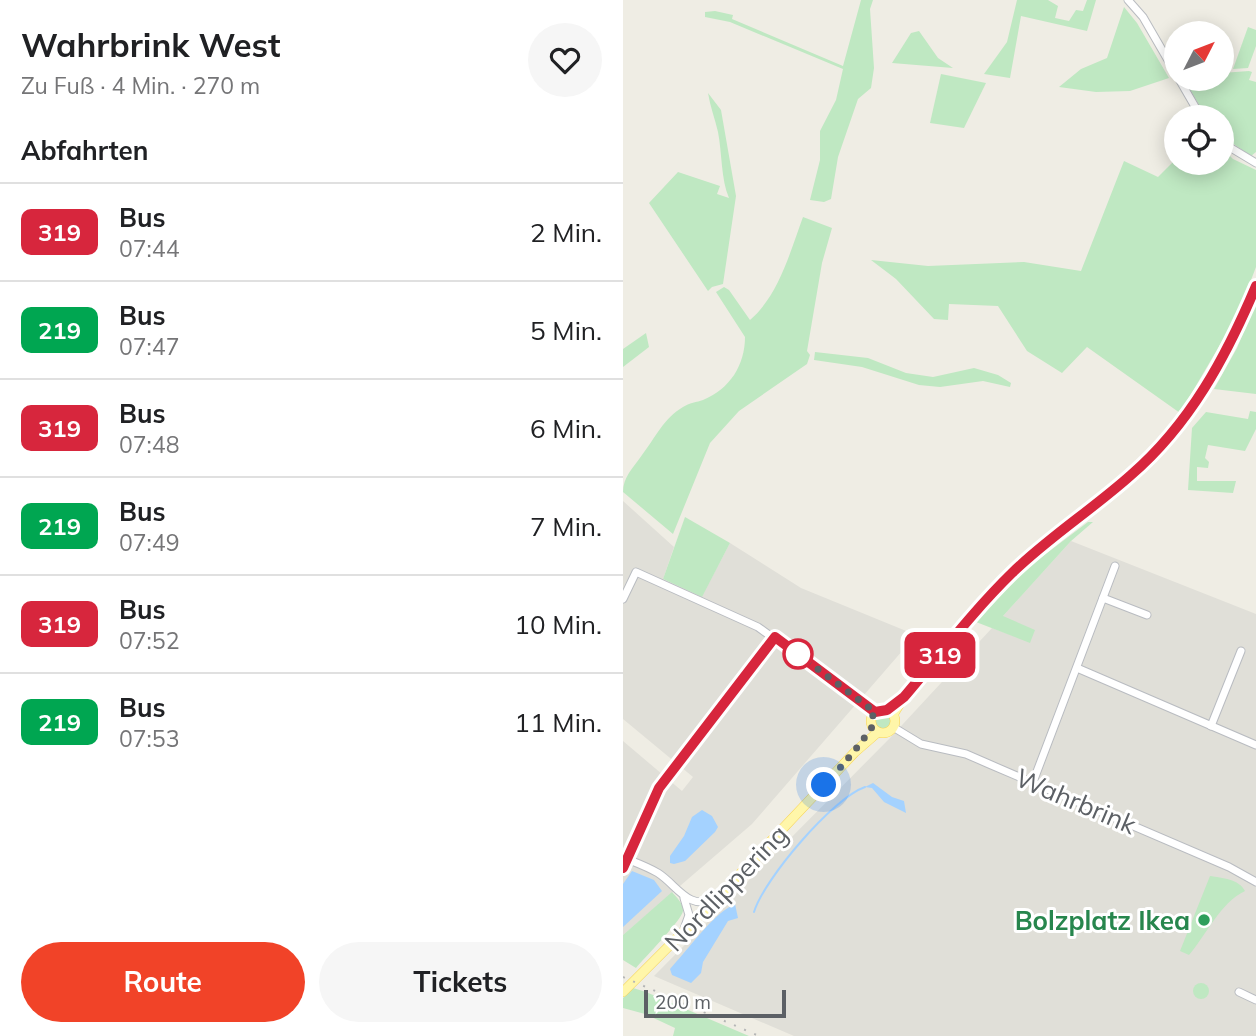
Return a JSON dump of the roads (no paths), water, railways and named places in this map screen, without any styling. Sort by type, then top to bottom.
[{"type":"main road","points":[[890,712],[893,727],[887,732],[875,729],[871,719],[875,712],[890,712],[1010,575],[1047,541],[1132,474],[1167,440],[1217,369],[1256,286]]},
{"type":"main road","name":"Nordlippering","points":[[623,992],[718,898],[875,729]]},
{"type":"street","points":[[1128,0],[1143,17],[1164,53]]},
{"type":"street","points":[[1234,150],[1256,163]]},
{"type":"street","points":[[1033,782],[1115,566]]},
{"type":"street","points":[[623,598],[636,572],[750,623],[775,637],[875,712]]},
{"type":"street","points":[[1103,598],[1147,615]]},
{"type":"street","points":[[680,936],[689,915],[689,907],[684,897],[658,873],[627,859],[659,788],[775,637]]},
{"type":"street","points":[[1211,726],[1241,650]]},
{"type":"street","points":[[1077,668],[1256,745]]},
{"type":"street","name":"Wahrbrink","points":[[893,727],[921,744],[966,754],[1256,881]]},
{"type":"street","points":[[684,897],[702,903],[718,898]]},
{"type":"street","points":[[1239,992],[1256,1000]]},
{"type":"water","points":[[873,783],[892,797],[904,801],[906,813],[884,802],[872,788],[865,787]]},
{"type":"water","points":[[702,810],[712,816],[718,827],[715,832],[685,861],[670,863],[670,856],[684,836],[692,817]]},
{"type":"water","points":[[632,871],[654,880],[662,891],[623,927],[623,884]]},
{"type":"water","points":[[735,904],[738,918],[728,921],[703,962],[701,973],[691,983],[672,975],[670,969],[704,930],[719,914]]},
{"type":"waterway","points":[[754,912],[771,880],[801,841],[851,794],[865,787]]},
{"type":"railway","points":[[623,977],[759,1036]]},
{"type":"place","name":"Bolzplatz Ikea","points":[[1204,920]]}]
